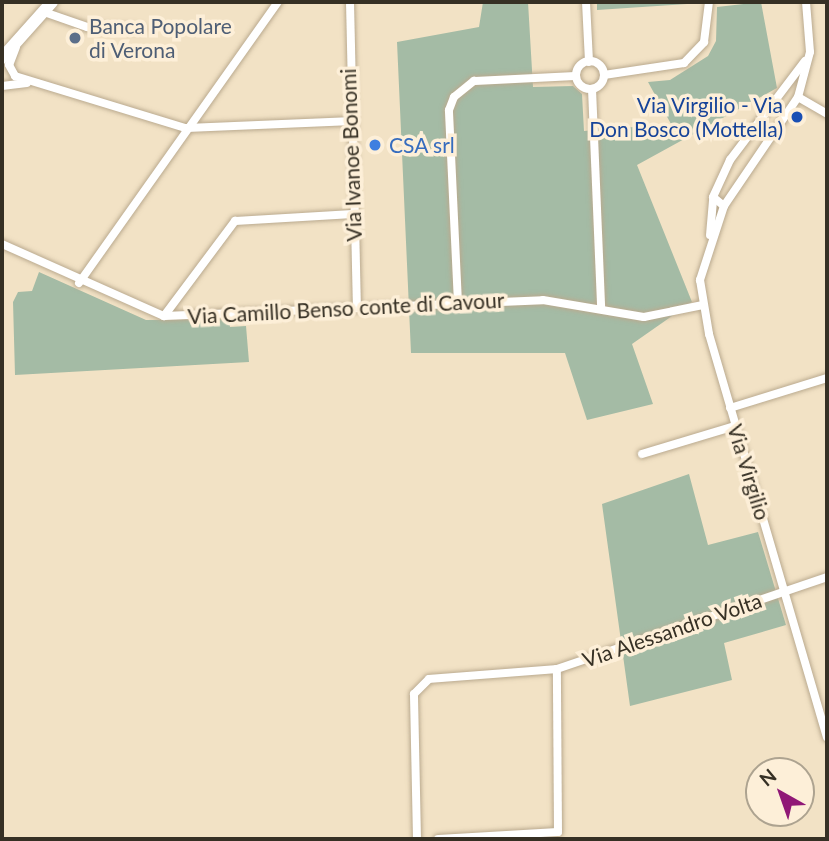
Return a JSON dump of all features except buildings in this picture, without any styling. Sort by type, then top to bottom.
[{"type":"main road","points":[[2,58],[48,7]]},
{"type":"street","points":[[79,283],[192,129],[278,2]]},
{"type":"street","name":"Via Ivanoe Bonomi","points":[[350,2],[349,121],[357,307]]},
{"type":"street","points":[[576,76],[589,62],[586,2]]},
{"type":"street","points":[[601,308],[592,89],[604,75],[684,63],[707,34],[709,2]]},
{"type":"street","name":"Via Virgilio","points":[[806,2],[810,52],[798,97],[724,206],[710,235],[703,305],[735,426],[827,737]]},
{"type":"street","points":[[48,7],[87,27],[141,29]]},
{"type":"street","points":[[18,42],[10,69],[30,83],[192,129],[349,121]]},
{"type":"street","points":[[710,235],[713,197],[739,146],[810,52]]},
{"type":"street","points":[[589,62],[604,75]]},
{"type":"street","points":[[458,303],[449,110],[454,97],[474,82],[576,76],[592,89]]},
{"type":"street","points":[[2,86],[30,83]]},
{"type":"street","points":[[798,97],[827,114]]},
{"type":"street","points":[[205,110],[212,128]]},
{"type":"street","points":[[713,197],[724,206]]},
{"type":"street","points":[[164,316],[235,222],[353,214]]},
{"type":"street","name":"Via Camillo Benso conte di Cavour","points":[[2,244],[79,283],[164,316],[543,300],[644,317],[703,305]]},
{"type":"street","points":[[730,408],[827,378]]},
{"type":"street","points":[[642,454],[735,426]]},
{"type":"street","name":"Via Alessandro Volta","points":[[417,839],[414,694],[429,679],[557,670],[827,577]]},
{"type":"street","name":"Via Alessandro Volta","points":[[438,839],[558,832],[557,670]]},
{"type":"green space","points":[[483,2],[528,2],[533,87],[573,86],[582,94],[584,131],[671,124],[648,82],[670,80],[708,56],[716,41],[717,7],[761,2],[777,88],[637,165],[692,302],[632,344],[653,404],[587,420],[565,353],[411,353],[397,42],[479,27]]},
{"type":"green space","points":[[597,2],[701,2],[702,3],[597,10]]},
{"type":"green space","points":[[39,272],[146,320],[229,319],[230,327],[246,326],[249,362],[15,375],[13,302],[18,292],[32,291]]},
{"type":"green space","points":[[689,474],[708,545],[758,532],[786,625],[724,643],[732,680],[630,706],[602,504]]},
{"type":"place","name":"Banca Popolare di Verona","points":[[75,38]]},
{"type":"place","name":"Via Virgilio - Via Don Bosco (Mottella)","points":[[797,117]]},
{"type":"place","name":"CSA srl","points":[[375,145]]}]
